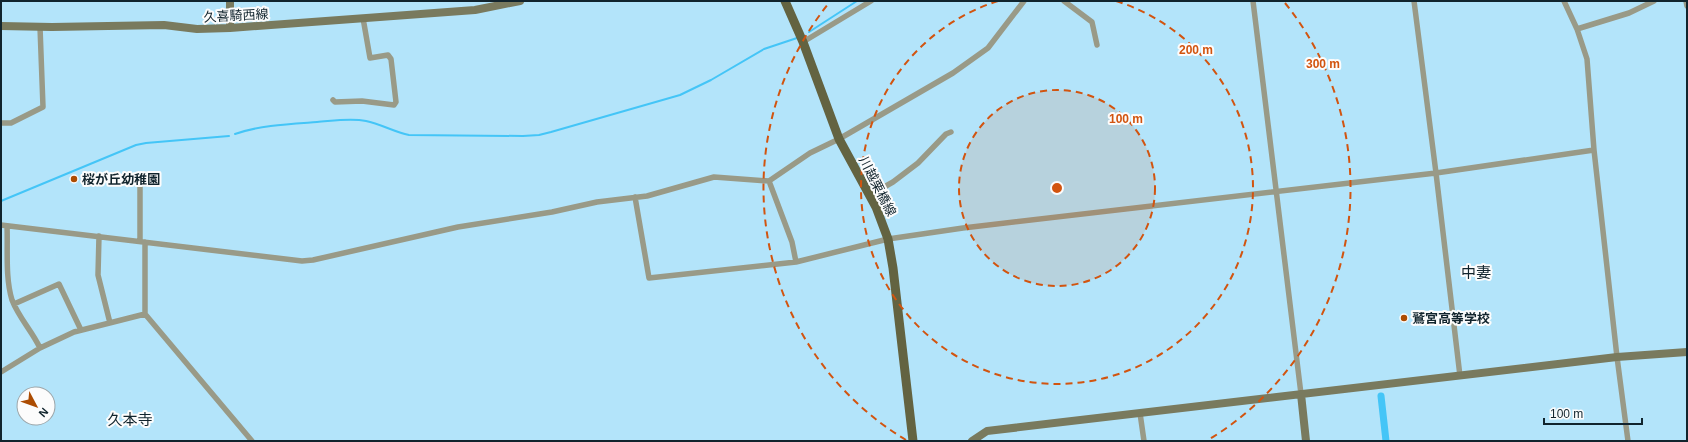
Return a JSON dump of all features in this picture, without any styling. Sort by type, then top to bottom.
[{"type":"main road","name":"川越栗橋線","points":[[785,1],[803,42],[839,139],[870,194],[888,239],[893,268],[913,441]]},
{"type":"street","points":[[230,1],[230,28]]},
{"type":"street","name":"久喜騎西線","points":[[1,26],[40,27],[164,25],[197,29],[230,28],[475,10],[520,1]]},
{"type":"street","points":[[803,42],[871,1]]},
{"type":"street","points":[[40,348],[28,326],[22,320],[14,304],[9,283],[4,225],[302,261],[313,260],[432,232],[647,196],[714,176],[769,181],[810,154],[839,139],[953,73],[988,48],[1024,1]]},
{"type":"street","points":[[1064,1],[1092,22],[1097,45]]},
{"type":"street","points":[[1253,1],[1306,441]]},
{"type":"street","points":[[1414,1],[1460,376]]},
{"type":"street","points":[[1564,1],[1577,29],[1587,58],[1594,150],[1628,441]]},
{"type":"street","points":[[1577,29],[1629,14],[1654,1]]},
{"type":"street","points":[[1686,1],[1687,6]]},
{"type":"street","points":[[333,100],[335,102],[362,101],[394,105],[396,102],[391,58],[388,55],[370,58],[363,18]]},
{"type":"street","points":[[1,123],[11,122],[44,107],[40,27]]},
{"type":"street","points":[[870,194],[893,182],[918,163],[946,134],[951,132]]},
{"type":"street","points":[[635,197],[649,278],[796,262],[888,239],[963,228],[1436,173],[1594,150]]},
{"type":"street","points":[[769,181],[792,242],[796,262]]},
{"type":"street","points":[[140,184],[145,314],[252,441]]},
{"type":"street","points":[[99,236],[98,275],[110,323]]},
{"type":"street","points":[[14,304],[59,284],[81,330]]},
{"type":"street","points":[[1,372],[40,348],[81,330],[145,314]]},
{"type":"street","points":[[972,441],[987,431],[1617,357],[1687,352]]},
{"type":"street","points":[[1140,412],[1144,441]]},
{"type":"waterway","points":[[809,32],[857,1]]},
{"type":"waterway","points":[[235,134],[275,125],[354,120],[372,122],[409,135],[539,135],[680,95],[711,80],[764,49],[797,38]]},
{"type":"waterway","points":[[1,201],[136,145],[229,136]]},
{"type":"waterway","points":[[1381,396],[1386,441]]},
{"type":"place","name":"桜が丘幼稚園","points":[[74,179]]},
{"type":"place","name":"鷲宮高等学校","points":[[1404,318]]},
{"type":"district","name":"中妻","points":[[1476,273]]},
{"type":"district","name":"久本寺","points":[[130,420]]}]
